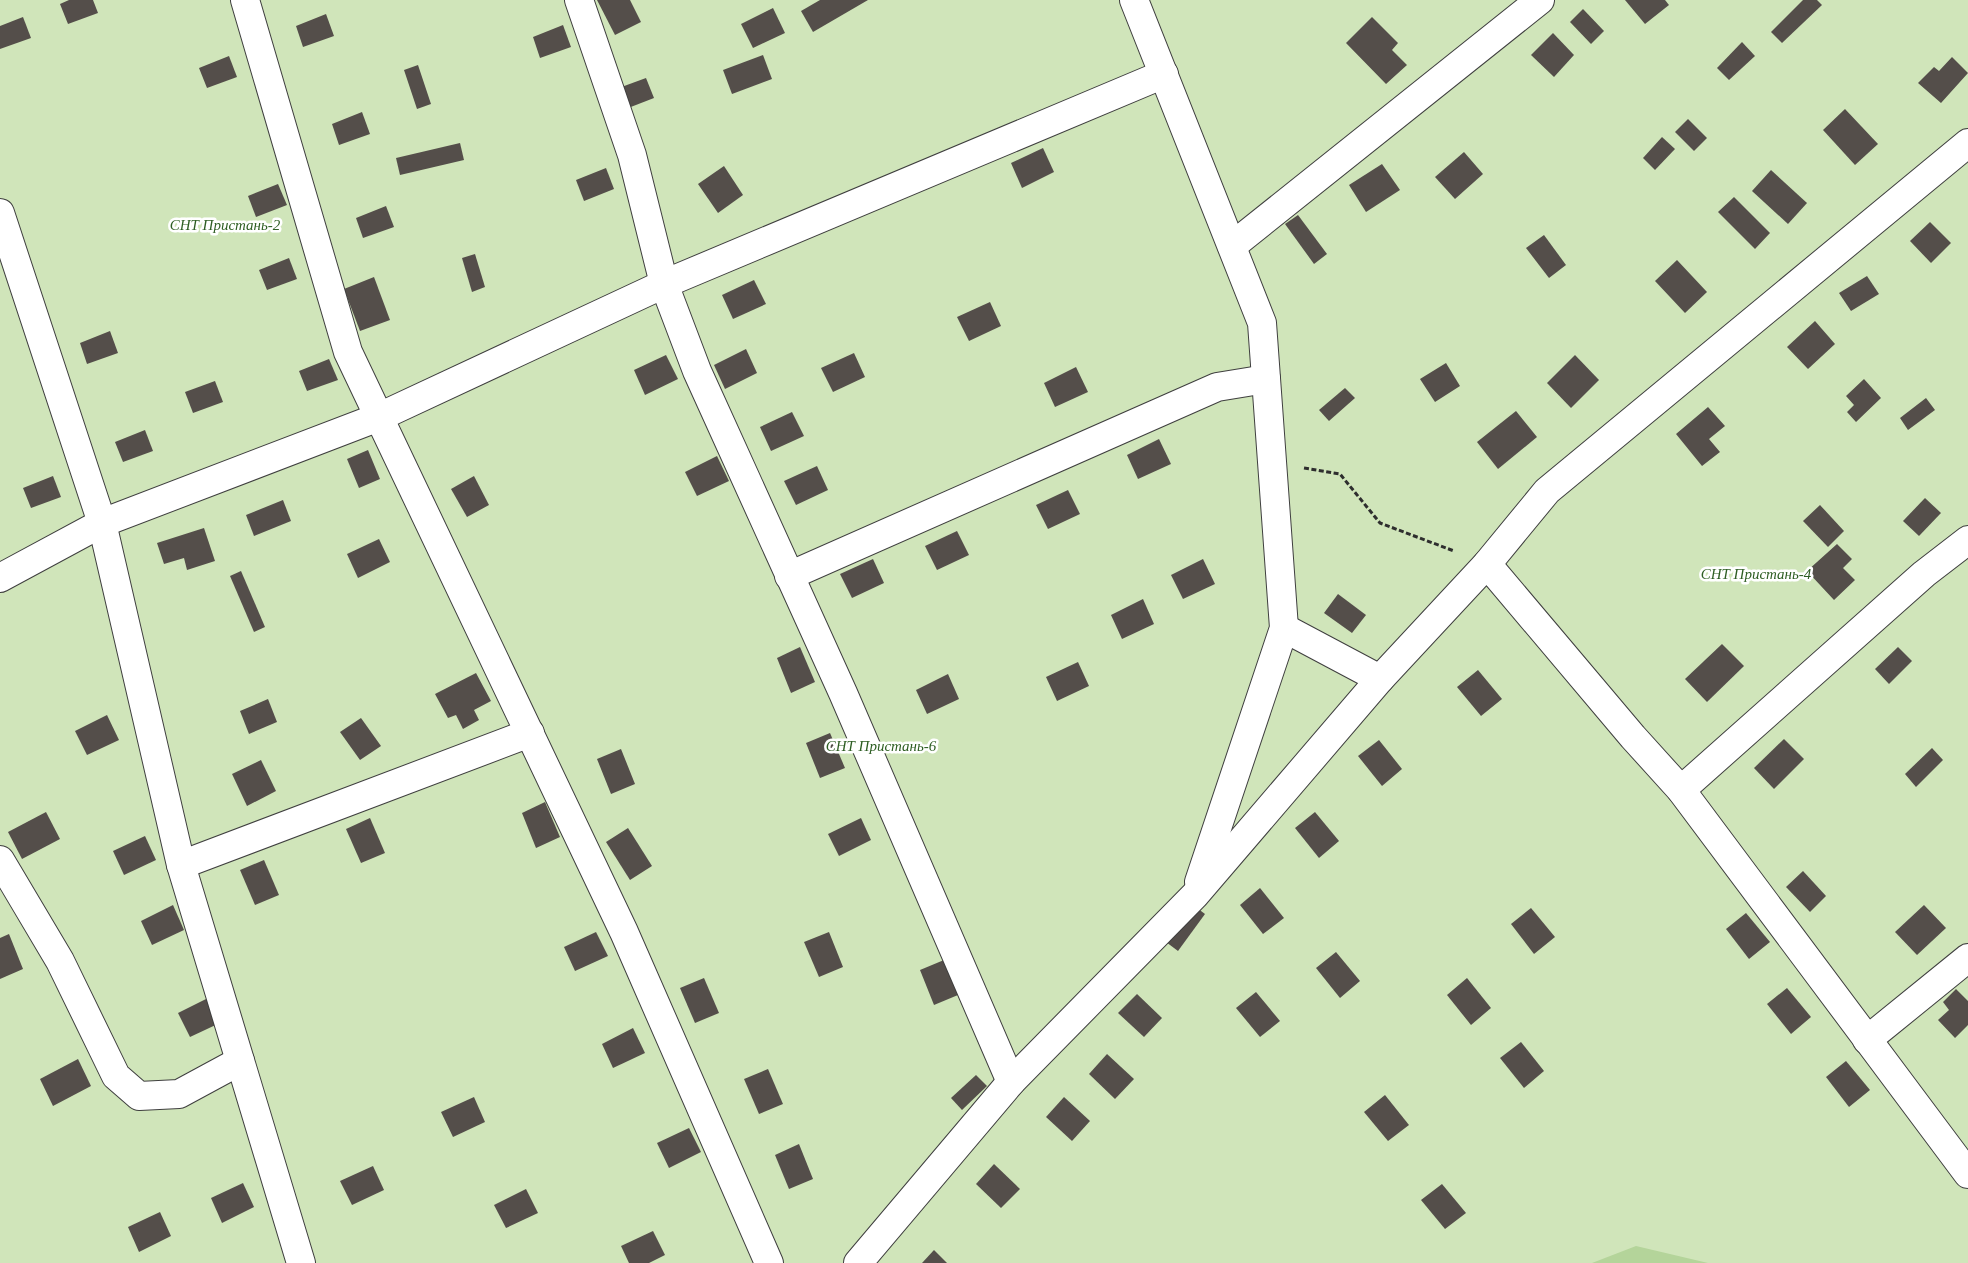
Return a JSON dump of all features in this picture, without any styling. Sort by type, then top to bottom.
[{"type":"street","points":[[245,0],[348,352],[624,932],[769,1263]]},
{"type":"street","points":[[579,0],[632,155],[664,284],[697,371],[843,693],[1012,1082]]},
{"type":"street","points":[[1134,0],[1262,323],[1284,628],[1195,896]]},
{"type":"street","points":[[1232,246],[1540,0]]},
{"type":"street","points":[[0,578],[102,523],[379,417],[664,284],[1164,74]]},
{"type":"street","points":[[858,1263],[1012,1082],[1195,896],[1380,679],[1487,564],[1547,491],[1968,143]]},
{"type":"street","points":[[0,213],[102,523],[181,865],[301,1263]]},
{"type":"street","points":[[789,576],[1217,387],[1266,379]]},
{"type":"street","points":[[1681,790],[1924,574],[1968,540]]},
{"type":"street","points":[[1487,564],[1633,737],[1681,790],[1968,1174]]},
{"type":"street","points":[[1284,628],[1380,679]]},
{"type":"street","points":[[181,865],[530,733]]},
{"type":"street","points":[[0,860],[60,961],[116,1076],[139,1096],[178,1094],[240,1061]]},
{"type":"street","points":[[1868,1040],[1968,958]]},
{"type":"path","points":[[1272,463],[1340,474],[1380,524],[1487,564]]},
{"type":"green space","name":"СНТ Пристань-6","points":[[0,0],[1968,0],[1968,1263],[0,1263]]},
{"type":"green space","points":[[1636,1246],[1708,1263],[1592,1263]]},
{"type":"building","points":[[69,0],[93,0],[98,13],[68,24],[60,4]]},
{"type":"building","points":[[597,0],[630,0],[641,22],[615,35]]},
{"type":"building","points":[[820,0],[868,0],[813,32],[801,11]]},
{"type":"building","points":[[1625,0],[1665,0],[1669,5],[1645,24]]},
{"type":"building","points":[[1803,0],[1817,0],[1822,5],[1782,43],[1771,32]]},
{"type":"building","points":[[773,8],[785,33],[753,48],[741,24]]},
{"type":"building","points":[[1583,9],[1604,31],[1591,44],[1570,22]]},
{"type":"building","points":[[326,14],[334,36],[303,47],[296,26]]},
{"type":"building","points":[[23,17],[31,38],[0,49],[0,26]]},
{"type":"building","points":[[1372,17],[1398,43],[1392,50],[1407,65],[1386,84],[1346,43]]},
{"type":"building","points":[[563,25],[571,47],[540,58],[533,37]]},
{"type":"building","points":[[1553,33],[1574,55],[1554,77],[1531,55]]},
{"type":"building","points":[[1742,42],[1755,56],[1729,80],[1717,68]]},
{"type":"building","points":[[763,55],[772,79],[732,94],[723,70]]},
{"type":"building","points":[[229,56],[237,77],[207,88],[199,68]]},
{"type":"building","points":[[1952,57],[1968,73],[1941,103],[1918,83],[1934,67],[1939,71]]},
{"type":"building","points":[[418,65],[431,104],[417,109],[404,70]]},
{"type":"building","points":[[646,78],[654,98],[623,110],[616,89]]},
{"type":"building","points":[[1845,109],[1878,144],[1855,165],[1823,130]]},
{"type":"building","points":[[362,112],[370,134],[339,145],[332,124]]},
{"type":"building","points":[[1688,119],[1707,138],[1694,151],[1675,132]]},
{"type":"building","points":[[1662,137],[1675,149],[1655,170],[1643,158]]},
{"type":"building","points":[[460,143],[464,160],[400,175],[396,158]]},
{"type":"building","points":[[1043,148],[1054,172],[1022,188],[1011,163]]},
{"type":"building","points":[[1464,152],[1483,174],[1455,199],[1435,177]]},
{"type":"building","points":[[1382,164],[1400,190],[1366,212],[1349,185]]},
{"type":"building","points":[[724,166],[743,195],[718,213],[698,184]]},
{"type":"building","points":[[606,168],[614,189],[584,201],[576,180]]},
{"type":"building","points":[[1771,170],[1807,203],[1788,224],[1752,191]]},
{"type":"building","points":[[278,184],[287,205],[256,217],[248,196]]},
{"type":"building","points":[[1734,197],[1770,233],[1755,249],[1718,212]]},
{"type":"building","points":[[386,206],[394,227],[363,238],[356,218]]},
{"type":"building","points":[[1298,215],[1327,254],[1314,264],[1285,224]]},
{"type":"building","points":[[1930,222],[1951,243],[1931,263],[1910,241]]},
{"type":"building","points":[[1544,235],[1566,265],[1549,278],[1526,248]]},
{"type":"building","points":[[475,254],[485,287],[472,292],[462,258]]},
{"type":"building","points":[[289,258],[297,279],[267,290],[259,270]]},
{"type":"building","points":[[1677,260],[1707,292],[1685,313],[1655,281]]},
{"type":"building","points":[[1867,276],[1879,294],[1851,311],[1839,293]]},
{"type":"building","points":[[374,277],[390,320],[360,331],[344,289]]},
{"type":"building","points":[[754,280],[766,304],[733,319],[722,295]]},
{"type":"building","points":[[990,302],[1001,326],[969,341],[957,317]]},
{"type":"building","points":[[1815,321],[1835,344],[1808,369],[1787,347]]},
{"type":"building","points":[[110,331],[118,353],[87,364],[80,343]]},
{"type":"building","points":[[746,349],[757,373],[725,389],[714,365]]},
{"type":"building","points":[[854,353],[865,377],[833,392],[821,368]]},
{"type":"building","points":[[666,355],[678,379],[645,395],[634,370]]},
{"type":"building","points":[[1575,355],[1599,380],[1571,408],[1547,383]]},
{"type":"building","points":[[329,359],[338,380],[307,391],[299,371]]},
{"type":"building","points":[[1446,363],[1460,386],[1435,402],[1420,379]]},
{"type":"building","points":[[1076,367],[1088,392],[1055,407],[1044,383]]},
{"type":"building","points":[[1864,379],[1881,398],[1856,422],[1847,412],[1854,405],[1846,396]]},
{"type":"building","points":[[215,381],[223,402],[193,413],[185,392]]},
{"type":"building","points":[[1345,388],[1355,398],[1329,421],[1319,410]]},
{"type":"building","points":[[1926,398],[1935,410],[1908,430],[1900,418]]},
{"type":"building","points":[[1708,407],[1725,426],[1709,439],[1720,452],[1702,466],[1676,434]]},
{"type":"building","points":[[1516,411],[1537,437],[1498,469],[1477,442]]},
{"type":"building","points":[[792,412],[804,436],[771,451],[760,427]]},
{"type":"building","points":[[145,430],[153,451],[123,462],[115,442]]},
{"type":"building","points":[[1159,439],[1171,464],[1138,479],[1127,455]]},
{"type":"building","points":[[368,450],[380,479],[359,488],[347,459]]},
{"type":"building","points":[[717,456],[729,481],[697,496],[685,472]]},
{"type":"building","points":[[817,466],[828,490],[796,505],[784,481]]},
{"type":"building","points":[[53,476],[61,497],[31,508],[23,488]]},
{"type":"building","points":[[474,476],[489,505],[467,517],[451,489]]},
{"type":"building","points":[[1068,490],[1080,514],[1048,529],[1036,505]]},
{"type":"building","points":[[1925,498],[1941,513],[1919,536],[1903,521]]},
{"type":"building","points":[[283,500],[291,521],[254,536],[246,515]]},
{"type":"building","points":[[1820,505],[1844,531],[1828,547],[1803,521]]},
{"type":"building","points":[[204,528],[215,561],[187,570],[184,558],[164,564],[157,543]]},
{"type":"building","points":[[957,531],[969,555],[937,570],[925,546]]},
{"type":"building","points":[[379,539],[390,562],[358,578],[347,554]]},
{"type":"building","points":[[1837,544],[1852,559],[1843,568],[1855,580],[1834,600],[1807,571]]},
{"type":"building","points":[[873,559],[884,583],[852,598],[840,574]]},
{"type":"building","points":[[1203,559],[1215,584],[1183,599],[1171,575]]},
{"type":"building","points":[[241,571],[265,627],[254,632],[230,576]]},
{"type":"building","points":[[1338,594],[1366,615],[1352,633],[1324,613]]},
{"type":"building","points":[[1143,599],[1154,624],[1122,639],[1111,615]]},
{"type":"building","points":[[1722,644],[1744,666],[1707,702],[1685,679]]},
{"type":"building","points":[[800,647],[815,682],[791,693],[777,658]]},
{"type":"building","points":[[1898,647],[1912,661],[1889,684],[1875,669]]},
{"type":"building","points":[[1078,662],[1089,686],[1057,701],[1046,677]]},
{"type":"building","points":[[1478,670],[1502,699],[1481,716],[1457,687]]},
{"type":"building","points":[[476,673],[491,701],[474,710],[479,720],[463,729],[456,715],[448,718],[435,694]]},
{"type":"building","points":[[948,674],[959,699],[927,714],[916,690]]},
{"type":"building","points":[[268,699],[277,722],[249,734],[240,711]]},
{"type":"building","points":[[107,715],[119,740],[87,755],[75,731]]},
{"type":"building","points":[[361,718],[381,746],[360,760],[340,732]]},
{"type":"building","points":[[830,733],[845,768],[820,778],[806,743]]},
{"type":"building","points":[[1784,739],[1804,759],[1774,789],[1754,768]]},
{"type":"building","points":[[1379,740],[1402,769],[1382,786],[1358,756]]},
{"type":"building","points":[[1932,748],[1943,760],[1916,787],[1905,774]]},
{"type":"building","points":[[621,749],[635,784],[611,794],[597,759]]},
{"type":"building","points":[[261,760],[276,791],[247,806],[232,774]]},
{"type":"building","points":[[545,802],[560,837],[536,848],[522,813]]},
{"type":"building","points":[[46,812],[60,839],[22,859],[8,832]]},
{"type":"building","points":[[1315,812],[1339,841],[1319,858],[1295,828]]},
{"type":"building","points":[[370,818],[385,853],[361,863],[346,829]]},
{"type":"building","points":[[861,818],[871,840],[839,856],[828,834]]},
{"type":"building","points":[[628,828],[652,866],[630,880],[606,842]]},
{"type":"building","points":[[145,836],[156,860],[124,875],[113,851]]},
{"type":"building","points":[[264,860],[279,895],[255,905],[240,870]]},
{"type":"building","points":[[1803,871],[1826,896],[1810,912],[1786,887]]},
{"type":"building","points":[[1260,888],[1284,918],[1263,934],[1240,905]]},
{"type":"building","points":[[173,905],[184,930],[152,945],[141,921]]},
{"type":"building","points":[[1193,905],[1205,914],[1178,951],[1166,942]]},
{"type":"building","points":[[1924,905],[1946,928],[1917,955],[1895,932]]},
{"type":"building","points":[[1531,908],[1555,937],[1534,954],[1511,924]]},
{"type":"building","points":[[1746,913],[1770,942],[1749,959],[1726,929]]},
{"type":"building","points":[[596,932],[608,956],[575,971],[564,947]]},
{"type":"building","points":[[829,932],[843,967],[819,977],[804,942]]},
{"type":"building","points":[[9,934],[23,969],[0,979],[0,938]]},
{"type":"building","points":[[1336,952],[1360,981],[1340,998],[1316,968]]},
{"type":"building","points":[[944,960],[958,995],[934,1005],[920,970]]},
{"type":"building","points":[[704,978],[719,1013],[695,1023],[680,988]]},
{"type":"building","points":[[1467,978],[1491,1008],[1471,1025],[1447,995]]},
{"type":"building","points":[[1787,988],[1811,1017],[1791,1034],[1767,1004]]},
{"type":"building","points":[[1956,989],[1968,1001],[1968,1025],[1955,1038],[1938,1020],[1949,1010],[1943,1002]]},
{"type":"building","points":[[1256,992],[1280,1021],[1260,1037],[1236,1008]]},
{"type":"building","points":[[1137,994],[1162,1018],[1144,1037],[1118,1013]]},
{"type":"building","points":[[210,997],[222,1022],[190,1037],[178,1013]]},
{"type":"building","points":[[633,1028],[645,1053],[613,1068],[602,1044]]},
{"type":"building","points":[[1521,1042],[1544,1071],[1524,1088],[1500,1058]]},
{"type":"building","points":[[1107,1054],[1134,1079],[1115,1099],[1089,1074]]},
{"type":"building","points":[[78,1059],[91,1086],[53,1106],[40,1079]]},
{"type":"building","points":[[1846,1061],[1870,1090],[1849,1107],[1826,1077]]},
{"type":"building","points":[[768,1069],[783,1104],[759,1114],[744,1079]]},
{"type":"building","points":[[976,1075],[987,1086],[962,1110],[951,1098]]},
{"type":"building","points":[[1385,1095],[1409,1125],[1388,1141],[1364,1112]]},
{"type":"building","points":[[474,1097],[485,1122],[453,1137],[441,1112]]},
{"type":"building","points":[[1064,1097],[1090,1121],[1072,1141],[1046,1117]]},
{"type":"building","points":[[689,1128],[701,1152],[669,1168],[657,1143]]},
{"type":"building","points":[[799,1144],[813,1179],[789,1189],[775,1155]]},
{"type":"building","points":[[994,1164],[1020,1189],[1001,1208],[976,1184]]},
{"type":"building","points":[[373,1166],[384,1190],[352,1205],[340,1181]]},
{"type":"building","points":[[243,1183],[254,1207],[222,1223],[211,1198]]},
{"type":"building","points":[[1442,1184],[1466,1213],[1445,1229],[1421,1200]]},
{"type":"building","points":[[526,1189],[538,1213],[506,1228],[494,1205]]},
{"type":"building","points":[[160,1212],[171,1236],[139,1252],[128,1227]]},
{"type":"building","points":[[653,1231],[665,1255],[649,1263],[629,1263],[621,1246]]},
{"type":"building","points":[[934,1250],[947,1263],[922,1263]]},
{"type":"park label","name":"СНТ Пристань-2","points":[[225,225]]},
{"type":"park label","name":"СНТ Пристань-4","points":[[1756,574]]}]
